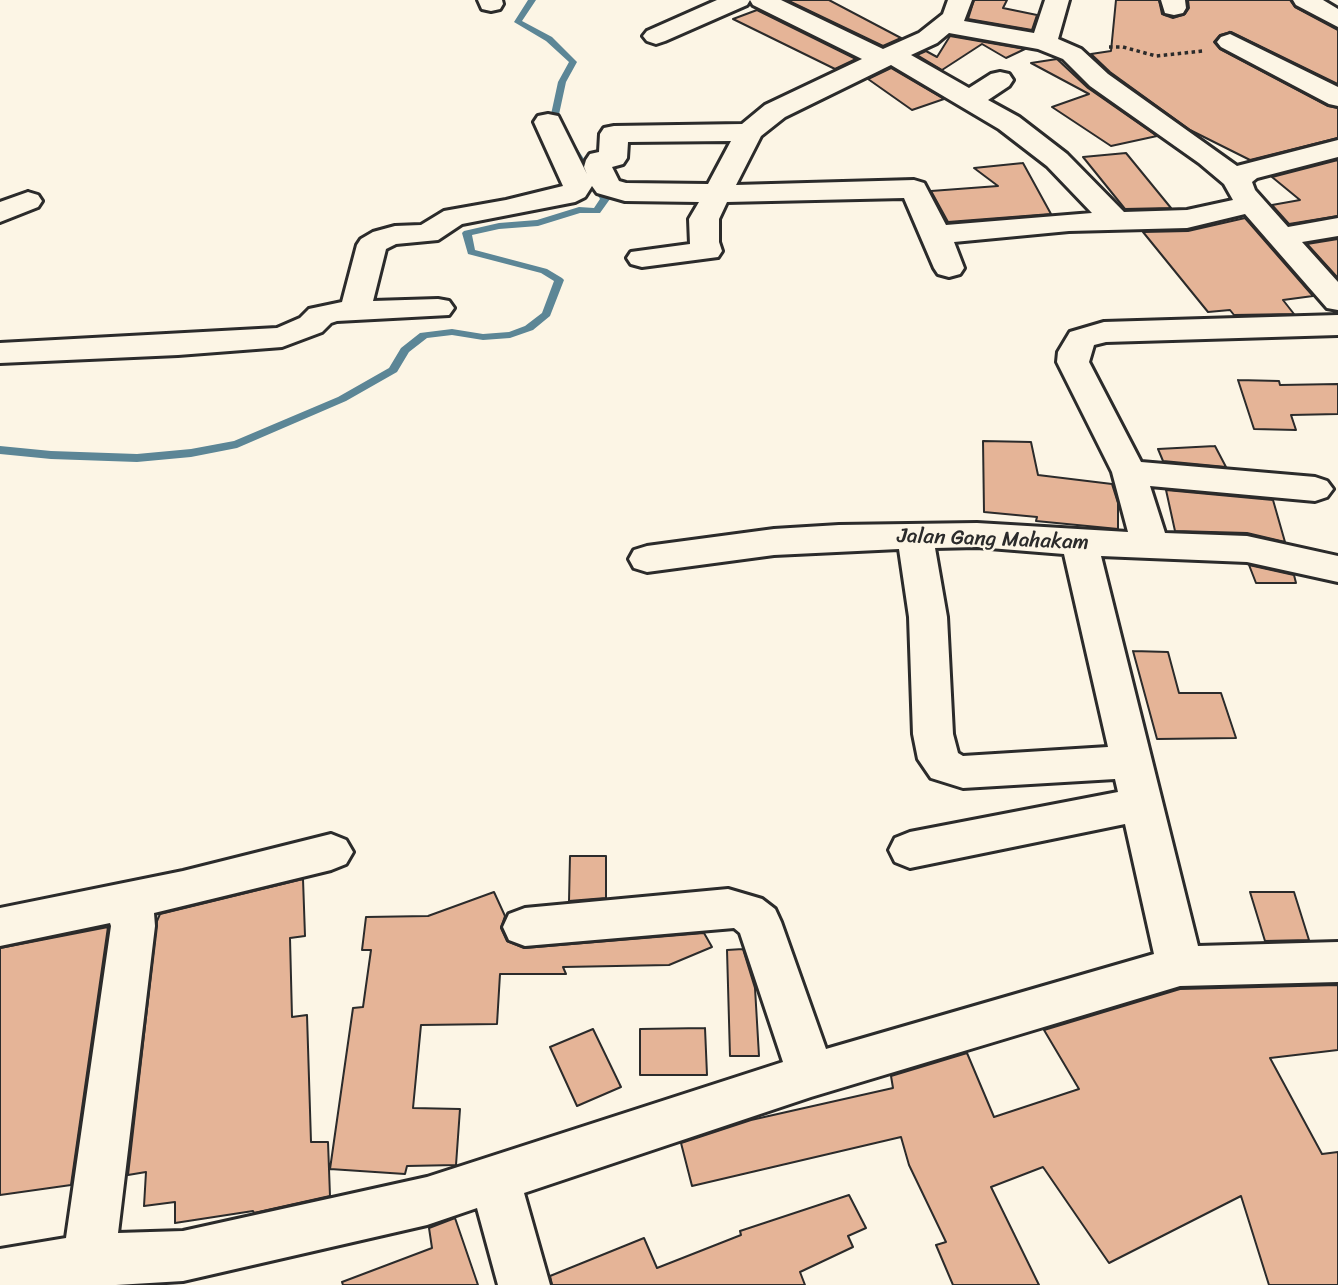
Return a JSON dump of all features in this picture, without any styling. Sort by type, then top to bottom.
[{"type":"street","points":[[656,36],[737,0]]},
{"type":"street","points":[[762,0],[887,57],[1009,123],[1057,160],[1117,222]]},
{"type":"street","points":[[642,258],[707,251],[704,242],[704,219],[749,132],[775,111],[928,38],[954,17],[961,0]]},
{"type":"street","points":[[1044,42],[1057,0]]},
{"type":"street","points":[[1305,0],[1338,19]]},
{"type":"street","points":[[944,25],[1044,42],[1072,54],[1099,80],[1191,144],[1245,192],[1338,301]]},
{"type":"street","points":[[631,27],[656,36],[680,50]]},
{"type":"street","points":[[1230,42],[1338,98]]},
{"type":"street","points":[[969,100],[1000,80]]},
{"type":"street","points":[[355,313],[372,245],[384,238],[428,234],[453,216],[506,209],[565,196],[575,191],[578,184],[548,122]]},
{"type":"street","points":[[749,132],[614,134],[613,158],[600,160],[598,167],[607,187],[625,192],[780,194],[914,189],[949,268]]},
{"type":"street","points":[[1245,192],[1247,172],[1338,148]]},
{"type":"street","points":[[936,235],[1069,222],[1187,219],[1245,192]]},
{"type":"street","points":[[0,213],[28,201]]},
{"type":"street","points":[[1283,237],[1338,227]]},
{"type":"street","points":[[0,352],[178,345],[282,337],[311,325],[320,316],[438,308]]},
{"type":"street","points":[[1150,544],[1129,471],[1073,362],[1074,352],[1081,339],[1104,332],[1338,325]]},
{"type":"street","points":[[1129,471],[1315,489]]},
{"type":"street","name":"Jalan Gang Mahakam","points":[[647,559],[774,542],[839,537],[977,535],[1080,543],[1247,549],[1338,569]]},
{"type":"street","points":[[915,537],[928,617],[933,734],[939,759],[946,767],[963,772],[1132,762]]},
{"type":"street","points":[[1080,543],[1180,966]]},
{"type":"street","points":[[909,850],[1142,804]]},
{"type":"street","points":[[0,927],[130,900],[331,852]]},
{"type":"street","points":[[90,1273],[132,926],[130,900]]},
{"type":"street","points":[[525,927],[728,908],[746,912],[759,922],[811,1075]]},
{"type":"street","points":[[0,1275],[90,1273],[183,1256],[427,1201],[495,1181],[811,1075],[1180,966],[1338,962]]},
{"type":"street","points":[[495,1181],[524,1285]]},
{"type":"path","points":[[1072,54],[1097,48],[1123,47],[1156,56],[1182,55],[1225,46],[1230,42]]},
{"type":"building","points":[[787,0],[829,0],[901,38],[883,46]]},
{"type":"building","points":[[974,0],[1007,0],[1003,8],[1037,15],[1032,30],[968,19]]},
{"type":"building","points":[[1116,0],[1159,0],[1162,14],[1173,18],[1185,14],[1189,8],[1188,0],[1290,0],[1295,7],[1338,30],[1338,84],[1231,32],[1220,35],[1214,42],[1220,49],[1328,106],[1338,108],[1338,138],[1250,160],[1190,130],[1110,72],[1091,54],[1111,51]]},
{"type":"building","points":[[757,10],[856,59],[835,69],[733,19]]},
{"type":"building","points":[[950,36],[1025,49],[1006,58],[982,44],[942,70],[917,55],[926,51],[937,57]]},
{"type":"building","points":[[1057,59],[1088,88],[1157,136],[1111,146],[1052,107],[1089,94],[1031,63]]},
{"type":"building","points":[[891,68],[944,99],[912,110],[868,79]]},
{"type":"building","points":[[1126,153],[1171,208],[1125,209],[1083,157]]},
{"type":"building","points":[[1338,160],[1338,216],[1289,224],[1272,205],[1300,200],[1272,177]]},
{"type":"building","points":[[1023,163],[1051,214],[948,222],[931,191],[998,186],[974,168]]},
{"type":"building","points":[[1245,218],[1313,296],[1283,300],[1294,314],[1234,315],[1230,310],[1208,312],[1143,232],[1188,231]]},
{"type":"building","points":[[1338,239],[1338,278],[1307,244]]},
{"type":"building","points":[[1238,380],[1279,381],[1280,385],[1338,384],[1338,414],[1291,415],[1296,430],[1254,429]]},
{"type":"building","points":[[983,441],[1031,442],[1038,475],[1112,484],[1118,503],[1118,529],[1036,521],[1037,517],[984,512]]},
{"type":"building","points":[[1215,446],[1226,467],[1163,461],[1158,449]]},
{"type":"building","points":[[1166,490],[1273,500],[1285,542],[1247,533],[1175,531]]},
{"type":"building","points":[[1249,565],[1294,575],[1296,583],[1256,583]]},
{"type":"building","points":[[1133,651],[1168,652],[1179,693],[1221,693],[1236,738],[1157,739]]},
{"type":"building","points":[[570,856],[606,856],[606,898],[569,901]]},
{"type":"building","points":[[303,879],[305,936],[290,938],[292,1017],[307,1015],[311,1142],[328,1142],[330,1196],[254,1213],[253,1211],[175,1223],[175,1202],[144,1206],[146,1172],[128,1175],[157,921],[160,914]]},
{"type":"building","points":[[494,892],[505,916],[501,928],[507,941],[524,948],[704,933],[712,947],[669,965],[563,967],[566,974],[500,974],[497,1024],[421,1025],[413,1108],[460,1109],[456,1165],[407,1166],[405,1174],[330,1169],[353,1008],[363,1007],[371,950],[362,950],[366,917],[428,916]]},
{"type":"building","points":[[1250,892],[1294,892],[1309,940],[1265,941]]},
{"type":"building","points":[[108,927],[71,1185],[0,1195],[0,948]]},
{"type":"building","points":[[743,949],[755,988],[759,1056],[730,1056],[727,950]]},
{"type":"building","points":[[1338,985],[1338,1050],[1270,1058],[1322,1154],[1338,1152],[1338,1285],[1269,1285],[1241,1196],[1109,1263],[1043,1167],[991,1187],[1039,1285],[953,1285],[936,1245],[946,1242],[909,1165],[901,1137],[692,1186],[681,1143],[751,1120],[893,1088],[891,1076],[967,1053],[994,1117],[1079,1089],[1044,1030],[1180,989]]},
{"type":"building","points":[[705,1028],[707,1075],[640,1075],[640,1029]]},
{"type":"building","points":[[593,1029],[621,1087],[577,1106],[550,1047]]},
{"type":"building","points":[[849,1195],[866,1228],[848,1236],[853,1247],[800,1272],[805,1285],[552,1285],[550,1276],[644,1238],[657,1268],[741,1235],[740,1231]]},
{"type":"building","points":[[455,1218],[478,1285],[343,1285],[342,1282],[432,1248],[429,1228]]},
{"type":"waterway","points":[[0,450],[137,458],[191,453],[237,444],[342,399],[393,370],[405,350],[424,335],[452,332],[483,337],[510,335],[529,328],[546,314],[559,280],[544,271],[471,252],[467,233],[499,226],[538,223],[579,210],[597,211],[605,199],[554,119],[562,82],[573,62],[549,39],[518,22],[532,0]]}]
